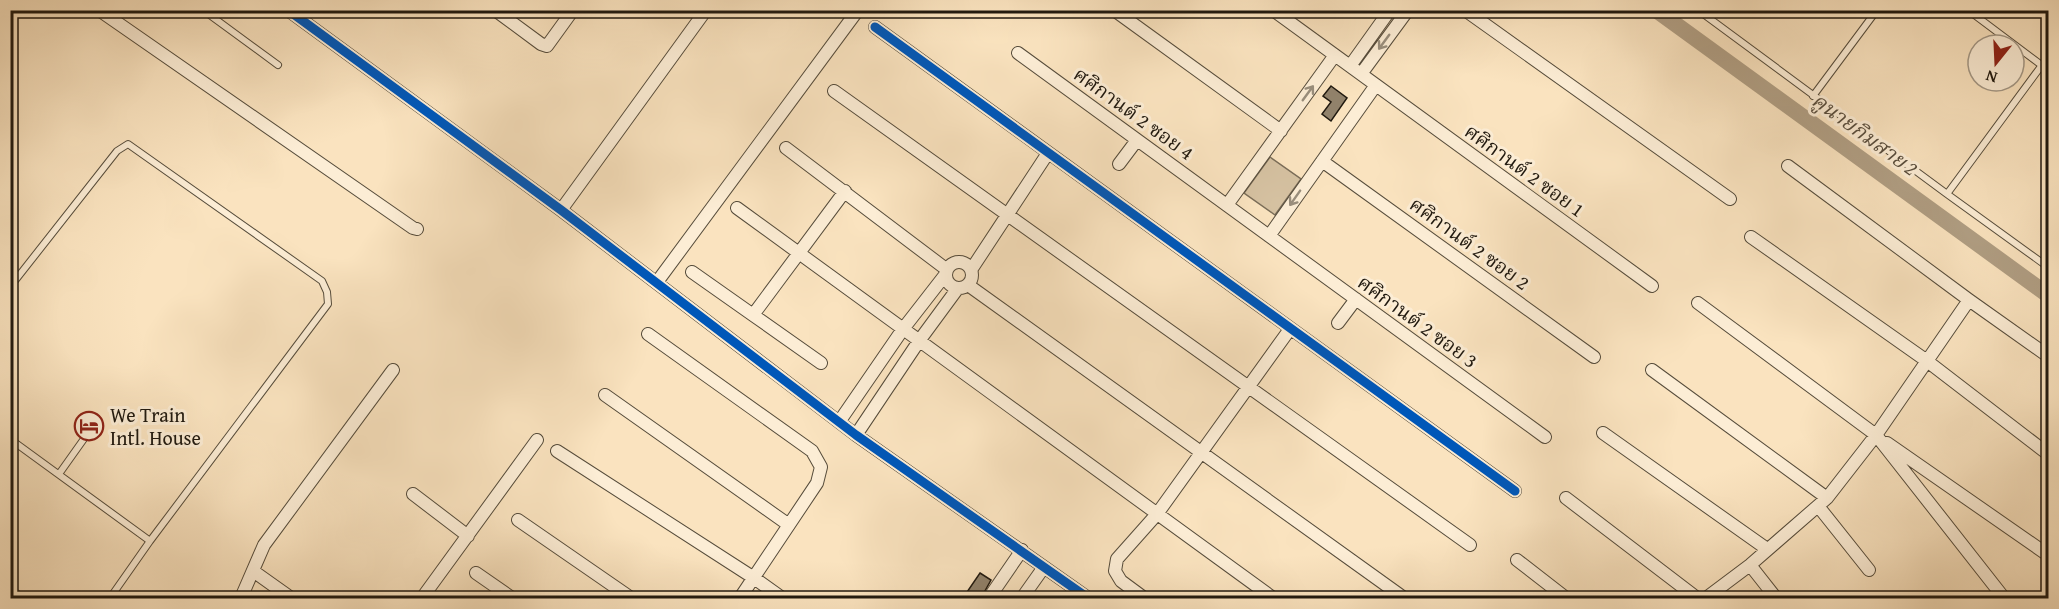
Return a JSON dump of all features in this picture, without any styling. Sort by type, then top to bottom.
[{"type":"street","points":[[99,10],[417,229]]},
{"type":"street","points":[[288,10],[561,210],[856,435],[1088,598]]},
{"type":"street","points":[[495,10],[547,46],[573,10]]},
{"type":"street","points":[[561,210],[706,10]]},
{"type":"street","points":[[657,282],[858,10]]},
{"type":"street","points":[[1114,10],[1281,131]]},
{"type":"street","name":"ศศิกานต์ 2 ซอย 1","points":[[1273,10],[1652,286]]},
{"type":"street","points":[[1350,66],[1390,10]]},
{"type":"street","points":[[1361,74],[1408,10]]},
{"type":"street","points":[[1465,10],[1730,200]]},
{"type":"street","points":[[874,27],[1515,491]]},
{"type":"street","name":"ศศิกานต์ 2 ซอย 4","points":[[1018,53],[1269,236]]},
{"type":"street","points":[[1227,205],[1335,56]]},
{"type":"street","points":[[1269,236],[1376,85]]},
{"type":"street","points":[[834,91],[1470,544]]},
{"type":"street","points":[[1119,164],[1137,140]]},
{"type":"street","points":[[786,148],[845,191],[946,272],[949,284],[963,286],[1203,452],[1404,598]]},
{"type":"street","points":[[856,435],[919,341],[963,286],[971,280],[971,270],[1048,153]]},
{"type":"street","name":"ศศิกานต์ 2 ซอย 2","points":[[1322,161],[1594,357]]},
{"type":"street","points":[[1788,166],[2049,357]]},
{"type":"street","points":[[753,315],[845,191]]},
{"type":"street","points":[[737,208],[1273,598]]},
{"type":"street","name":"ศศิกานต์ 2 ซอย 3","points":[[1269,236],[1545,437]]},
{"type":"street","points":[[1751,237],[1928,361],[2049,454]]},
{"type":"street","points":[[839,422],[903,329],[954,262],[964,262],[971,270]]},
{"type":"street","points":[[692,272],[821,363]]},
{"type":"street","points":[[1338,323],[1356,299]]},
{"type":"street","points":[[1706,598],[1750,565],[1823,502],[1876,435],[1969,300]]},
{"type":"street","points":[[1698,303],[1876,435],[2049,555]]},
{"type":"street","points":[[1144,598],[1121,581],[1115,571],[1117,559],[1157,514],[1290,329]]},
{"type":"street","points":[[648,334],[812,451],[821,467],[817,483],[740,598]]},
{"type":"street","points":[[241,598],[264,545],[393,370]]},
{"type":"street","points":[[1652,370],[1823,502],[1869,570]]},
{"type":"street","points":[[605,395],[789,525]]},
{"type":"street","points":[[1603,433],[1767,549]]},
{"type":"street","points":[[1876,435],[2004,598]]},
{"type":"street","points":[[422,598],[537,440]]},
{"type":"street","points":[[557,451],[782,598]]},
{"type":"street","points":[[413,494],[468,536]]},
{"type":"street","points":[[1566,498],[1697,598]]},
{"type":"street","points":[[518,520],[632,598]]},
{"type":"street","points":[[989,598],[1022,550]]},
{"type":"street","points":[[1517,560],[1566,598]]},
{"type":"street","points":[[1750,565],[1776,598]]},
{"type":"street","points":[[1022,598],[1044,567]]},
{"type":"street","points":[[253,572],[291,598]]},
{"type":"street","points":[[476,573],[513,598]]},
{"type":"lane","points":[[203,10],[278,65]]},
{"type":"lane","points":[[1698,10],[2049,267]]},
{"type":"lane","points":[[1814,96],[1877,10]]},
{"type":"lane","points":[[1968,10],[2049,70]]},
{"type":"lane","points":[[1947,194],[2042,65]]},
{"type":"lane","points":[[10,288],[117,151],[128,144],[322,281],[327,292],[328,304],[110,598]]},
{"type":"lane","points":[[59,474],[86,436]]},
{"type":"lane","points":[[10,439],[150,542]]},
{"type":"lane","points":[[10,589],[24,598]]},
{"type":"shaded area","points":[[1270,157],[1301,179],[1275,215],[1244,193]]},
{"type":"building","points":[[1331,86],[1347,98],[1331,121],[1322,114],[1331,102],[1323,96]]},
{"type":"building","points":[[980,573],[991,580],[981,598],[976,598],[967,592]]},
{"type":"waterway","name":"คูนายกิมสาย 2","points":[[1656,10],[2048,295]]},
{"type":"cycle path","points":[[288,10],[561,210],[856,435],[1088,598]]},
{"type":"cycle path","points":[[875,27],[1515,491]]},
{"type":"place","name":"We Train Intl. House","points":[[89,426]]}]
